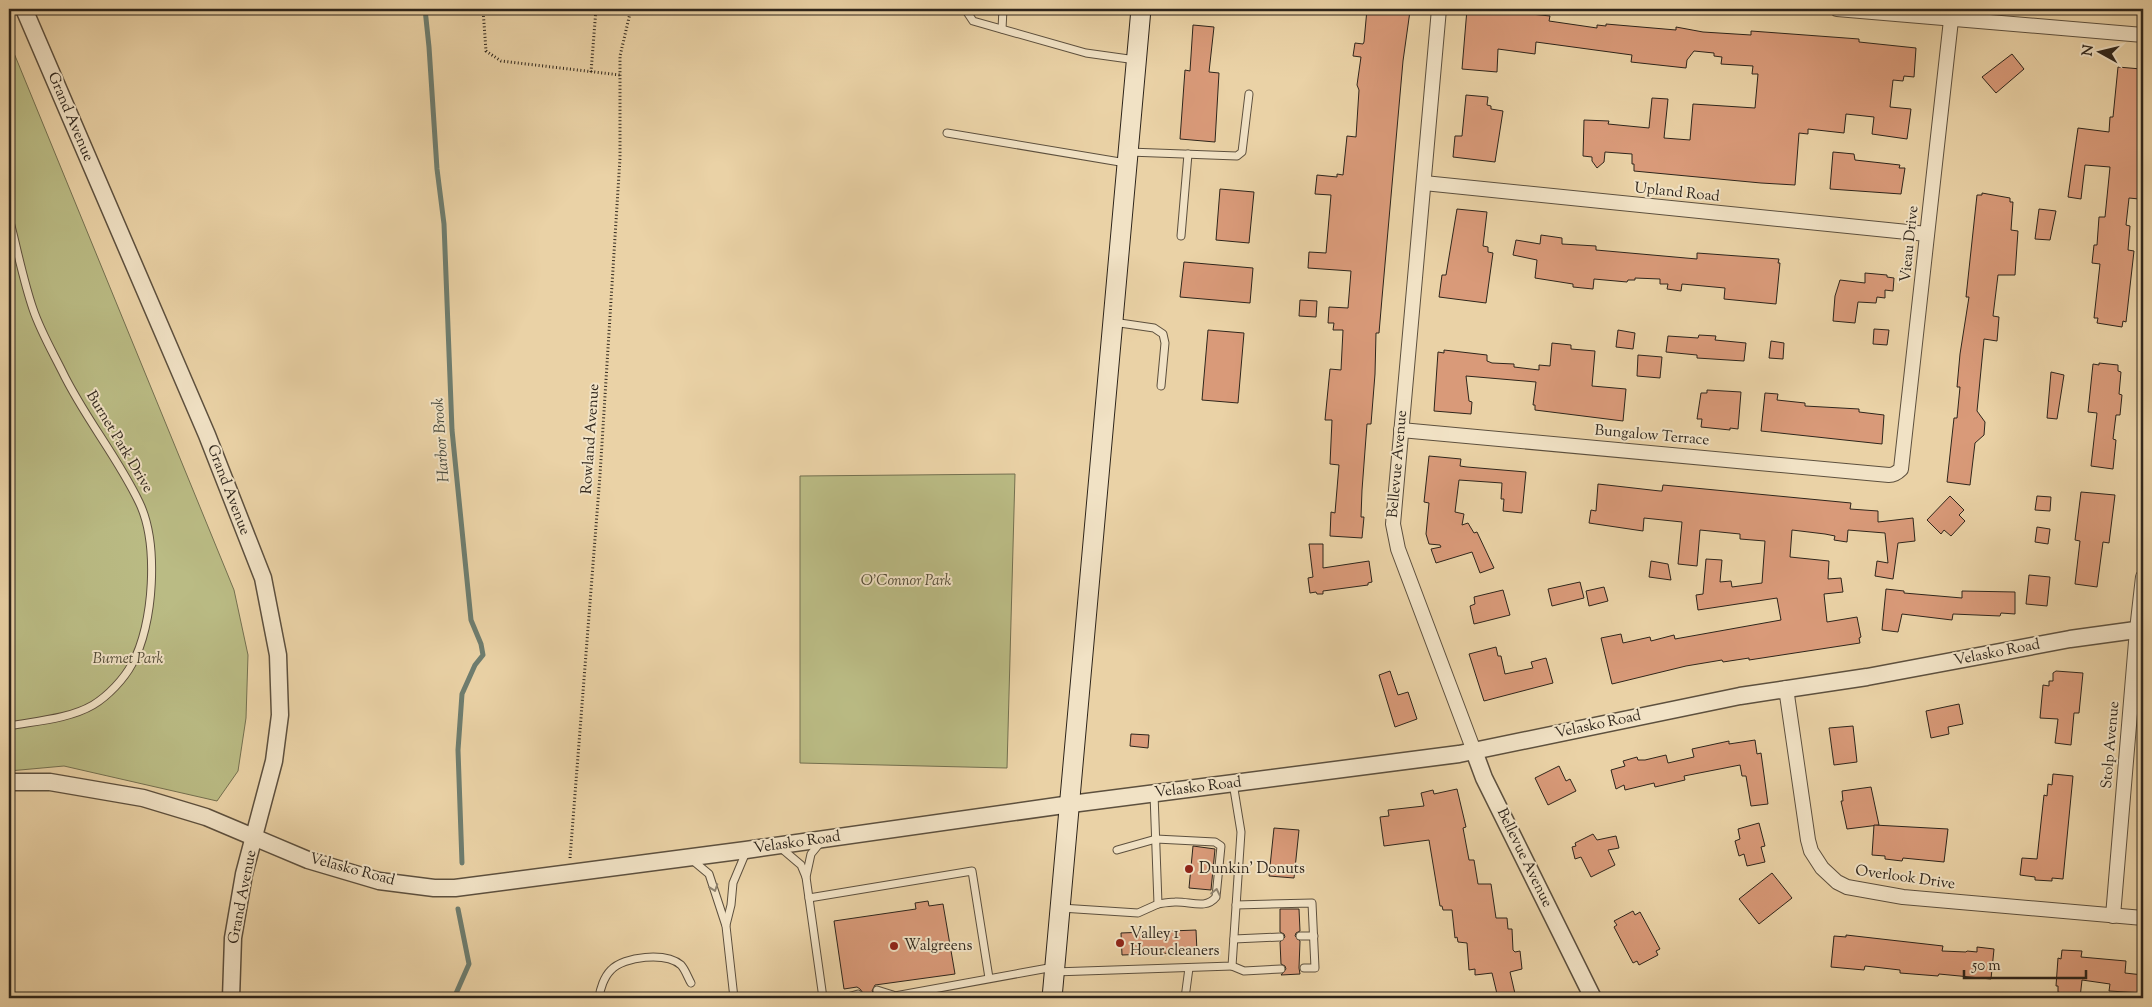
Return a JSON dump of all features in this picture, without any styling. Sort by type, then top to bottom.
[{"type":"main road","points":[[1052,998],[1071,804],[1141,9]]},
{"type":"street","name":"Grand Avenue","points":[[24,9],[207,435],[263,578],[278,655],[280,716],[274,761],[244,874],[233,938],[231,998]]},
{"type":"street","name":"Bellevue Avenue","points":[[1439,9],[1393,524],[1398,550],[1484,778],[1593,998]]},
{"type":"street","points":[[1837,9],[2143,35]]},
{"type":"street","name":"Vieau Drive","points":[[1899,471],[1901,469],[1950,20]]},
{"type":"street","name":"Upland Road","points":[[1424,183],[1927,234]]},
{"type":"street","name":"Bungalow Terrace","points":[[1401,430],[1889,475],[1894,475],[1899,471]]},
{"type":"street","name":"Stolp Avenue","points":[[2113,916],[2140,629],[2143,576]]},
{"type":"street","name":"Velasko Road","points":[[9,782],[50,782],[143,798],[206,817],[308,860],[380,880],[434,888],[455,888],[1474,751],[1740,696],[1867,677],[2070,639],[2140,629]]},
{"type":"street","name":"Overlook Drive","points":[[1786,688],[1808,840],[1811,851],[1822,868],[1837,882],[1847,887],[1903,897],[2143,918]]},
{"type":"lane","points":[[965,9],[973,21],[1086,53],[1137,60]]},
{"type":"lane","points":[[1002,29],[1003,9]]},
{"type":"lane","points":[[947,133],[1128,158],[1188,154],[1237,156],[1242,152],[1248,94]]},
{"type":"lane","points":[[1181,236],[1188,154]]},
{"type":"lane","name":"Burnet Park Drive","points":[[9,218],[34,311],[63,374],[140,503],[150,537],[151,554],[150,601],[143,636],[132,664],[116,685],[93,705],[71,714],[9,726]]},
{"type":"lane","points":[[1113,322],[1154,328],[1163,334],[1165,343],[1161,386]]},
{"type":"lane","points":[[1232,966],[1241,832],[1233,783]]},
{"type":"lane","points":[[1154,793],[1158,904]]},
{"type":"lane","points":[[823,998],[806,877],[811,854],[824,839]]},
{"type":"lane","points":[[1060,908],[1138,913],[1158,904],[1175,902],[1203,905],[1212,902],[1216,897],[1221,846],[1215,842],[1156,839],[1117,850]]},
{"type":"lane","points":[[776,846],[801,866],[806,877]]},
{"type":"lane","points":[[726,926],[731,906],[733,883],[746,850]]},
{"type":"lane","points":[[688,857],[709,874],[726,926],[734,998]]},
{"type":"lane","points":[[808,898],[972,871],[989,978]]},
{"type":"lane","points":[[1236,905],[1312,902],[1316,968],[1304,968]]},
{"type":"lane","points":[[1300,936],[1314,936]]},
{"type":"lane","points":[[1234,939],[1280,937]]},
{"type":"lane","points":[[598,998],[611,969],[633,958],[661,957],[681,965],[691,983]]},
{"type":"lane","points":[[884,998],[989,978],[1054,970],[1232,966],[1244,971],[1281,969]]},
{"type":"lane","points":[[1185,998],[1189,968]]},
{"type":"lane","points":[[877,990],[896,996]]},
{"type":"lane","points":[[844,998],[858,994]]},
{"type":"path","points":[[482,9],[486,51],[501,61],[620,75]]},
{"type":"path","points":[[591,72],[596,9]]},
{"type":"path","name":"Rowland Avenue","points":[[569,872],[600,475],[619,178],[620,56],[631,9]]},
{"type":"green space","name":"Burnet Park","points":[[9,41],[234,590],[248,655],[246,718],[238,771],[217,801],[64,766],[9,771]]},
{"type":"green space","name":"O'Connor Park","points":[[1015,474],[1007,768],[800,763],[800,476]]},
{"type":"building","points":[[1367,9],[1404,9],[1410,11],[1403,61],[1379,333],[1376,333],[1371,424],[1367,424],[1362,490],[1361,517],[1364,517],[1362,538],[1330,536],[1331,512],[1335,513],[1339,465],[1330,464],[1332,420],[1325,420],[1330,369],[1341,370],[1343,330],[1333,330],[1334,323],[1328,323],[1329,307],[1348,308],[1351,271],[1308,268],[1309,252],[1326,253],[1331,195],[1315,194],[1317,175],[1337,177],[1337,174],[1343,175],[1347,136],[1356,137],[1359,90],[1357,85],[1361,57],[1353,56],[1355,43],[1363,44],[1364,42]]},
{"type":"building","points":[[1467,9],[1513,9],[1512,12],[1550,16],[1549,21],[1597,28],[1597,25],[1606,26],[1606,24],[1676,30],[1676,27],[1703,32],[1751,35],[1751,31],[1859,39],[1859,42],[1916,48],[1914,77],[1904,76],[1903,81],[1893,80],[1890,107],[1911,109],[1907,139],[1872,134],[1874,117],[1846,114],[1844,133],[1808,129],[1808,134],[1799,133],[1795,185],[1634,171],[1632,154],[1605,152],[1604,162],[1597,168],[1592,161],[1592,157],[1583,156],[1584,120],[1609,121],[1608,124],[1649,128],[1652,98],[1668,99],[1664,138],[1690,140],[1693,104],[1755,108],[1758,74],[1752,74],[1753,66],[1721,64],[1722,57],[1714,56],[1714,53],[1694,51],[1687,60],[1686,68],[1631,62],[1632,55],[1536,42],[1535,54],[1498,49],[1497,72],[1462,69]]},
{"type":"building","points":[[1193,25],[1214,27],[1209,72],[1219,73],[1215,142],[1180,139],[1185,70],[1190,71]]},
{"type":"building","points":[[2012,54],[2024,69],[1996,93],[1982,77]]},
{"type":"building","points":[[2118,67],[2141,69],[2139,91],[2143,91],[2138,180],[2141,181],[2139,199],[2129,198],[2126,225],[2130,226],[2128,250],[2134,251],[2126,322],[2123,321],[2122,327],[2097,323],[2098,318],[2094,318],[2100,264],[2092,263],[2094,245],[2097,245],[2099,217],[2105,217],[2110,167],[2085,165],[2081,199],[2068,197],[2078,128],[2109,132],[2110,117],[2113,117]]},
{"type":"building","points":[[1466,95],[1488,97],[1487,105],[1491,106],[1491,109],[1503,111],[1495,162],[1453,157],[1455,136],[1462,136]]},
{"type":"building","points":[[1833,152],[1854,154],[1855,160],[1900,165],[1899,168],[1905,168],[1901,194],[1830,189]]},
{"type":"building","points":[[1220,189],[1254,192],[1249,243],[1216,240]]},
{"type":"building","points":[[1982,193],[2010,198],[2010,202],[2013,202],[2011,230],[2018,231],[2015,275],[1998,275],[1993,316],[1999,317],[1997,341],[1984,339],[1977,411],[1985,422],[1984,435],[1975,443],[1970,485],[1947,482],[1954,418],[1957,418],[1960,387],[1957,387],[1969,297],[1966,297],[1977,195],[1982,195]]},
{"type":"building","points":[[1457,209],[1487,212],[1483,246],[1488,247],[1488,252],[1493,253],[1486,303],[1439,297],[1442,275],[1446,275]]},
{"type":"building","points":[[2039,209],[2056,211],[2050,240],[2035,239]]},
{"type":"building","points":[[1541,235],[1562,238],[1562,244],[1596,246],[1596,250],[1697,259],[1697,253],[1779,259],[1776,304],[1724,299],[1725,288],[1682,284],[1681,291],[1667,289],[1668,284],[1660,284],[1660,279],[1635,278],[1635,280],[1628,280],[1627,282],[1594,279],[1593,289],[1573,287],[1573,284],[1535,278],[1537,260],[1513,255],[1516,240],[1540,244]]},
{"type":"building","points":[[1184,262],[1253,268],[1250,303],[1180,297]]},
{"type":"building","points":[[1865,273],[1887,275],[1887,277],[1894,278],[1893,291],[1885,290],[1885,298],[1877,297],[1876,303],[1858,302],[1855,323],[1833,321],[1835,296],[1840,280],[1865,283]]},
{"type":"building","points":[[1300,300],[1317,301],[1316,317],[1299,316]]},
{"type":"building","points":[[1874,329],[1889,330],[1887,345],[1873,344]]},
{"type":"building","points":[[1208,330],[1244,333],[1238,403],[1202,400]]},
{"type":"building","points":[[1618,330],[1635,333],[1633,349],[1616,347]]},
{"type":"building","points":[[1699,335],[1716,336],[1715,340],[1746,343],[1744,361],[1697,358],[1697,355],[1666,352],[1668,336],[1698,338]]},
{"type":"building","points":[[1771,341],[1784,343],[1783,359],[1769,358]]},
{"type":"building","points":[[1552,343],[1571,345],[1571,349],[1595,351],[1592,386],[1626,389],[1623,421],[1535,410],[1535,405],[1533,405],[1536,382],[1466,376],[1469,401],[1472,402],[1471,414],[1434,411],[1438,352],[1444,353],[1444,350],[1487,355],[1487,361],[1492,363],[1514,364],[1514,367],[1539,370],[1539,365],[1550,366]]},
{"type":"building","points":[[1638,355],[1662,357],[1660,378],[1637,376]]},
{"type":"building","points":[[2099,363],[2118,365],[2118,371],[2121,372],[2119,394],[2122,395],[2120,415],[2116,415],[2113,439],[2116,440],[2113,469],[2091,466],[2097,413],[2088,412],[2093,364],[2099,365]]},
{"type":"building","points":[[2051,372],[2064,375],[2057,419],[2047,418]]},
{"type":"building","points":[[1707,390],[1741,392],[1738,429],[1701,427],[1702,419],[1697,419],[1701,393],[1707,393]]},
{"type":"building","points":[[1765,393],[1778,394],[1777,400],[1805,403],[1805,406],[1859,409],[1859,412],[1884,415],[1882,444],[1761,431]]},
{"type":"building","points":[[1429,456],[1461,459],[1460,466],[1526,472],[1522,513],[1503,511],[1504,499],[1501,499],[1502,483],[1459,480],[1455,512],[1464,514],[1462,525],[1468,523],[1474,533],[1477,532],[1494,568],[1480,573],[1472,552],[1436,563],[1431,549],[1441,547],[1440,545],[1429,544],[1426,534],[1429,503],[1424,502]]},
{"type":"building","points":[[1598,484],[1660,491],[1662,491],[1663,485],[1851,503],[1850,509],[1878,511],[1878,522],[1913,518],[1915,541],[1898,543],[1893,579],[1875,576],[1877,561],[1888,563],[1885,533],[1848,530],[1847,542],[1834,540],[1835,536],[1792,530],[1790,557],[1829,561],[1828,579],[1841,578],[1843,592],[1824,594],[1827,622],[1857,617],[1861,637],[1859,638],[1860,643],[1749,660],[1749,658],[1723,662],[1722,660],[1686,666],[1612,684],[1601,638],[1621,634],[1623,643],[1650,637],[1651,641],[1674,635],[1675,639],[1781,620],[1777,598],[1698,610],[1696,595],[1703,594],[1706,559],[1722,560],[1720,582],[1731,581],[1732,587],[1762,583],[1765,541],[1740,539],[1740,534],[1700,530],[1697,566],[1678,564],[1682,522],[1644,518],[1643,531],[1589,523],[1591,510],[1596,511]]},
{"type":"building","points":[[2081,492],[2115,495],[2109,543],[2103,542],[2097,587],[2075,584],[2080,541],[2075,540]]},
{"type":"building","points":[[1950,496],[1964,510],[1959,515],[1965,521],[1951,536],[1944,530],[1941,534],[1927,520]]},
{"type":"building","points":[[2037,496],[2051,497],[2050,511],[2035,510]]},
{"type":"building","points":[[2037,527],[2050,529],[2048,544],[2035,542]]},
{"type":"building","points":[[1309,544],[1323,544],[1323,568],[1369,561],[1372,582],[1368,583],[1368,585],[1323,591],[1323,594],[1310,593],[1308,578],[1313,577]]},
{"type":"building","points":[[1651,561],[1668,564],[1671,580],[1649,577]]},
{"type":"building","points":[[2029,575],[2050,577],[2047,606],[2026,604]]},
{"type":"building","points":[[1580,582],[1584,598],[1552,606],[1548,589]]},
{"type":"building","points":[[1604,587],[1608,601],[1589,606],[1586,591]]},
{"type":"building","points":[[1886,589],[1904,591],[1904,593],[1962,598],[1962,591],[2015,592],[2015,614],[2001,613],[2000,616],[1953,614],[1952,620],[1902,614],[1898,632],[1882,630]]},
{"type":"building","points":[[1503,590],[1510,615],[1474,624],[1470,606],[1475,604],[1474,597]]},
{"type":"building","points":[[1496,647],[1498,656],[1501,656],[1505,674],[1533,668],[1531,662],[1546,658],[1553,683],[1484,701],[1469,654]]},
{"type":"building","points":[[1390,671],[1398,695],[1408,692],[1417,719],[1395,727],[1379,675]]},
{"type":"building","points":[[2056,671],[2083,673],[2079,713],[2074,713],[2071,745],[2055,743],[2058,719],[2040,718],[2043,685],[2049,686],[2049,681],[2053,681],[2053,673]]},
{"type":"building","points":[[1959,704],[1963,724],[1948,727],[1949,734],[1931,738],[1926,711]]},
{"type":"building","points":[[1853,726],[1857,762],[1834,765],[1829,728]]},
{"type":"building","points":[[1131,734],[1149,735],[1148,748],[1130,746]]},
{"type":"building","points":[[1755,740],[1757,754],[1761,753],[1768,804],[1751,806],[1746,776],[1742,776],[1740,765],[1684,776],[1685,780],[1655,787],[1654,783],[1625,790],[1624,785],[1616,789],[1611,770],[1625,766],[1623,761],[1637,757],[1638,760],[1645,760],[1666,755],[1668,763],[1694,757],[1692,749],[1729,741],[1729,744]]},
{"type":"building","points":[[1559,766],[1566,781],[1570,779],[1576,791],[1548,805],[1535,778]]},
{"type":"building","points":[[2053,774],[2073,776],[2063,879],[2052,878],[2052,881],[2035,880],[2035,877],[2020,875],[2022,858],[2037,859],[2044,795],[2047,796],[2048,784],[2052,785]]},
{"type":"building","points":[[1871,787],[1879,825],[1847,829],[1841,801],[1843,801],[1842,791]]},
{"type":"building","points":[[1457,789],[1466,827],[1463,828],[1469,860],[1474,860],[1478,884],[1491,884],[1496,918],[1507,918],[1508,929],[1512,929],[1513,950],[1515,952],[1520,951],[1522,969],[1510,972],[1516,998],[1498,998],[1492,973],[1475,975],[1475,969],[1469,970],[1467,943],[1458,942],[1457,937],[1455,938],[1452,910],[1443,910],[1442,906],[1440,906],[1429,840],[1384,846],[1380,817],[1389,816],[1388,810],[1424,806],[1421,793],[1433,790],[1434,794]]},
{"type":"building","points":[[1759,823],[1765,846],[1761,847],[1765,862],[1747,866],[1744,854],[1739,856],[1735,841],[1740,839],[1738,829]]},
{"type":"building","points":[[1874,825],[1948,829],[1944,862],[1903,858],[1902,861],[1885,859],[1885,856],[1872,855]]},
{"type":"building","points":[[1274,828],[1299,830],[1294,878],[1269,876]]},
{"type":"building","points":[[1593,834],[1597,840],[1616,836],[1619,848],[1608,850],[1615,865],[1591,877],[1581,857],[1575,859],[1572,847],[1576,846],[1575,843]]},
{"type":"building","points":[[1193,846],[1215,849],[1211,890],[1189,888]]},
{"type":"building","points":[[1772,873],[1792,898],[1759,924],[1739,899]]},
{"type":"building","points":[[928,901],[929,906],[943,904],[955,974],[875,985],[872,991],[877,996],[862,998],[863,993],[857,987],[844,989],[834,921],[916,909],[915,903]]},
{"type":"building","points":[[1280,909],[1299,909],[1300,931],[1295,936],[1300,941],[1300,974],[1281,975],[1286,969],[1281,964],[1280,942],[1285,937],[1280,932]]},
{"type":"building","points":[[1633,911],[1635,915],[1640,912],[1660,949],[1656,951],[1658,955],[1639,965],[1637,961],[1633,963],[1614,927],[1617,925],[1614,921]]},
{"type":"building","points":[[1196,930],[1197,952],[1122,955],[1121,933]]},
{"type":"building","points":[[1846,935],[1943,946],[1942,951],[1977,952],[1977,947],[1994,949],[1991,979],[1939,974],[1938,976],[1900,973],[1900,970],[1865,966],[1864,970],[1831,967],[1834,936],[1846,937]]},
{"type":"building","points":[[2062,950],[2082,951],[2081,957],[2126,961],[2125,973],[2143,975],[2143,993],[2109,991],[2110,984],[2082,980],[2080,998],[2065,998],[2066,994],[2058,992],[2058,986],[2056,986],[2058,958],[2061,959]]},
{"type":"waterway","name":"Harbor Brook","points":[[425,9],[437,169],[444,224],[452,430],[471,620],[481,644],[483,655],[475,665],[462,694],[458,750],[462,863]]},
{"type":"waterway","name":"Harbor Brook","points":[[454,998],[469,964],[458,909]]},
{"type":"place","name":"Dunkin' Donuts","points":[[1189,869]]},
{"type":"place","name":"Valley 1 Hour cleaners","points":[[1120,943]]},
{"type":"place","name":"Walgreens","points":[[894,946]]}]
